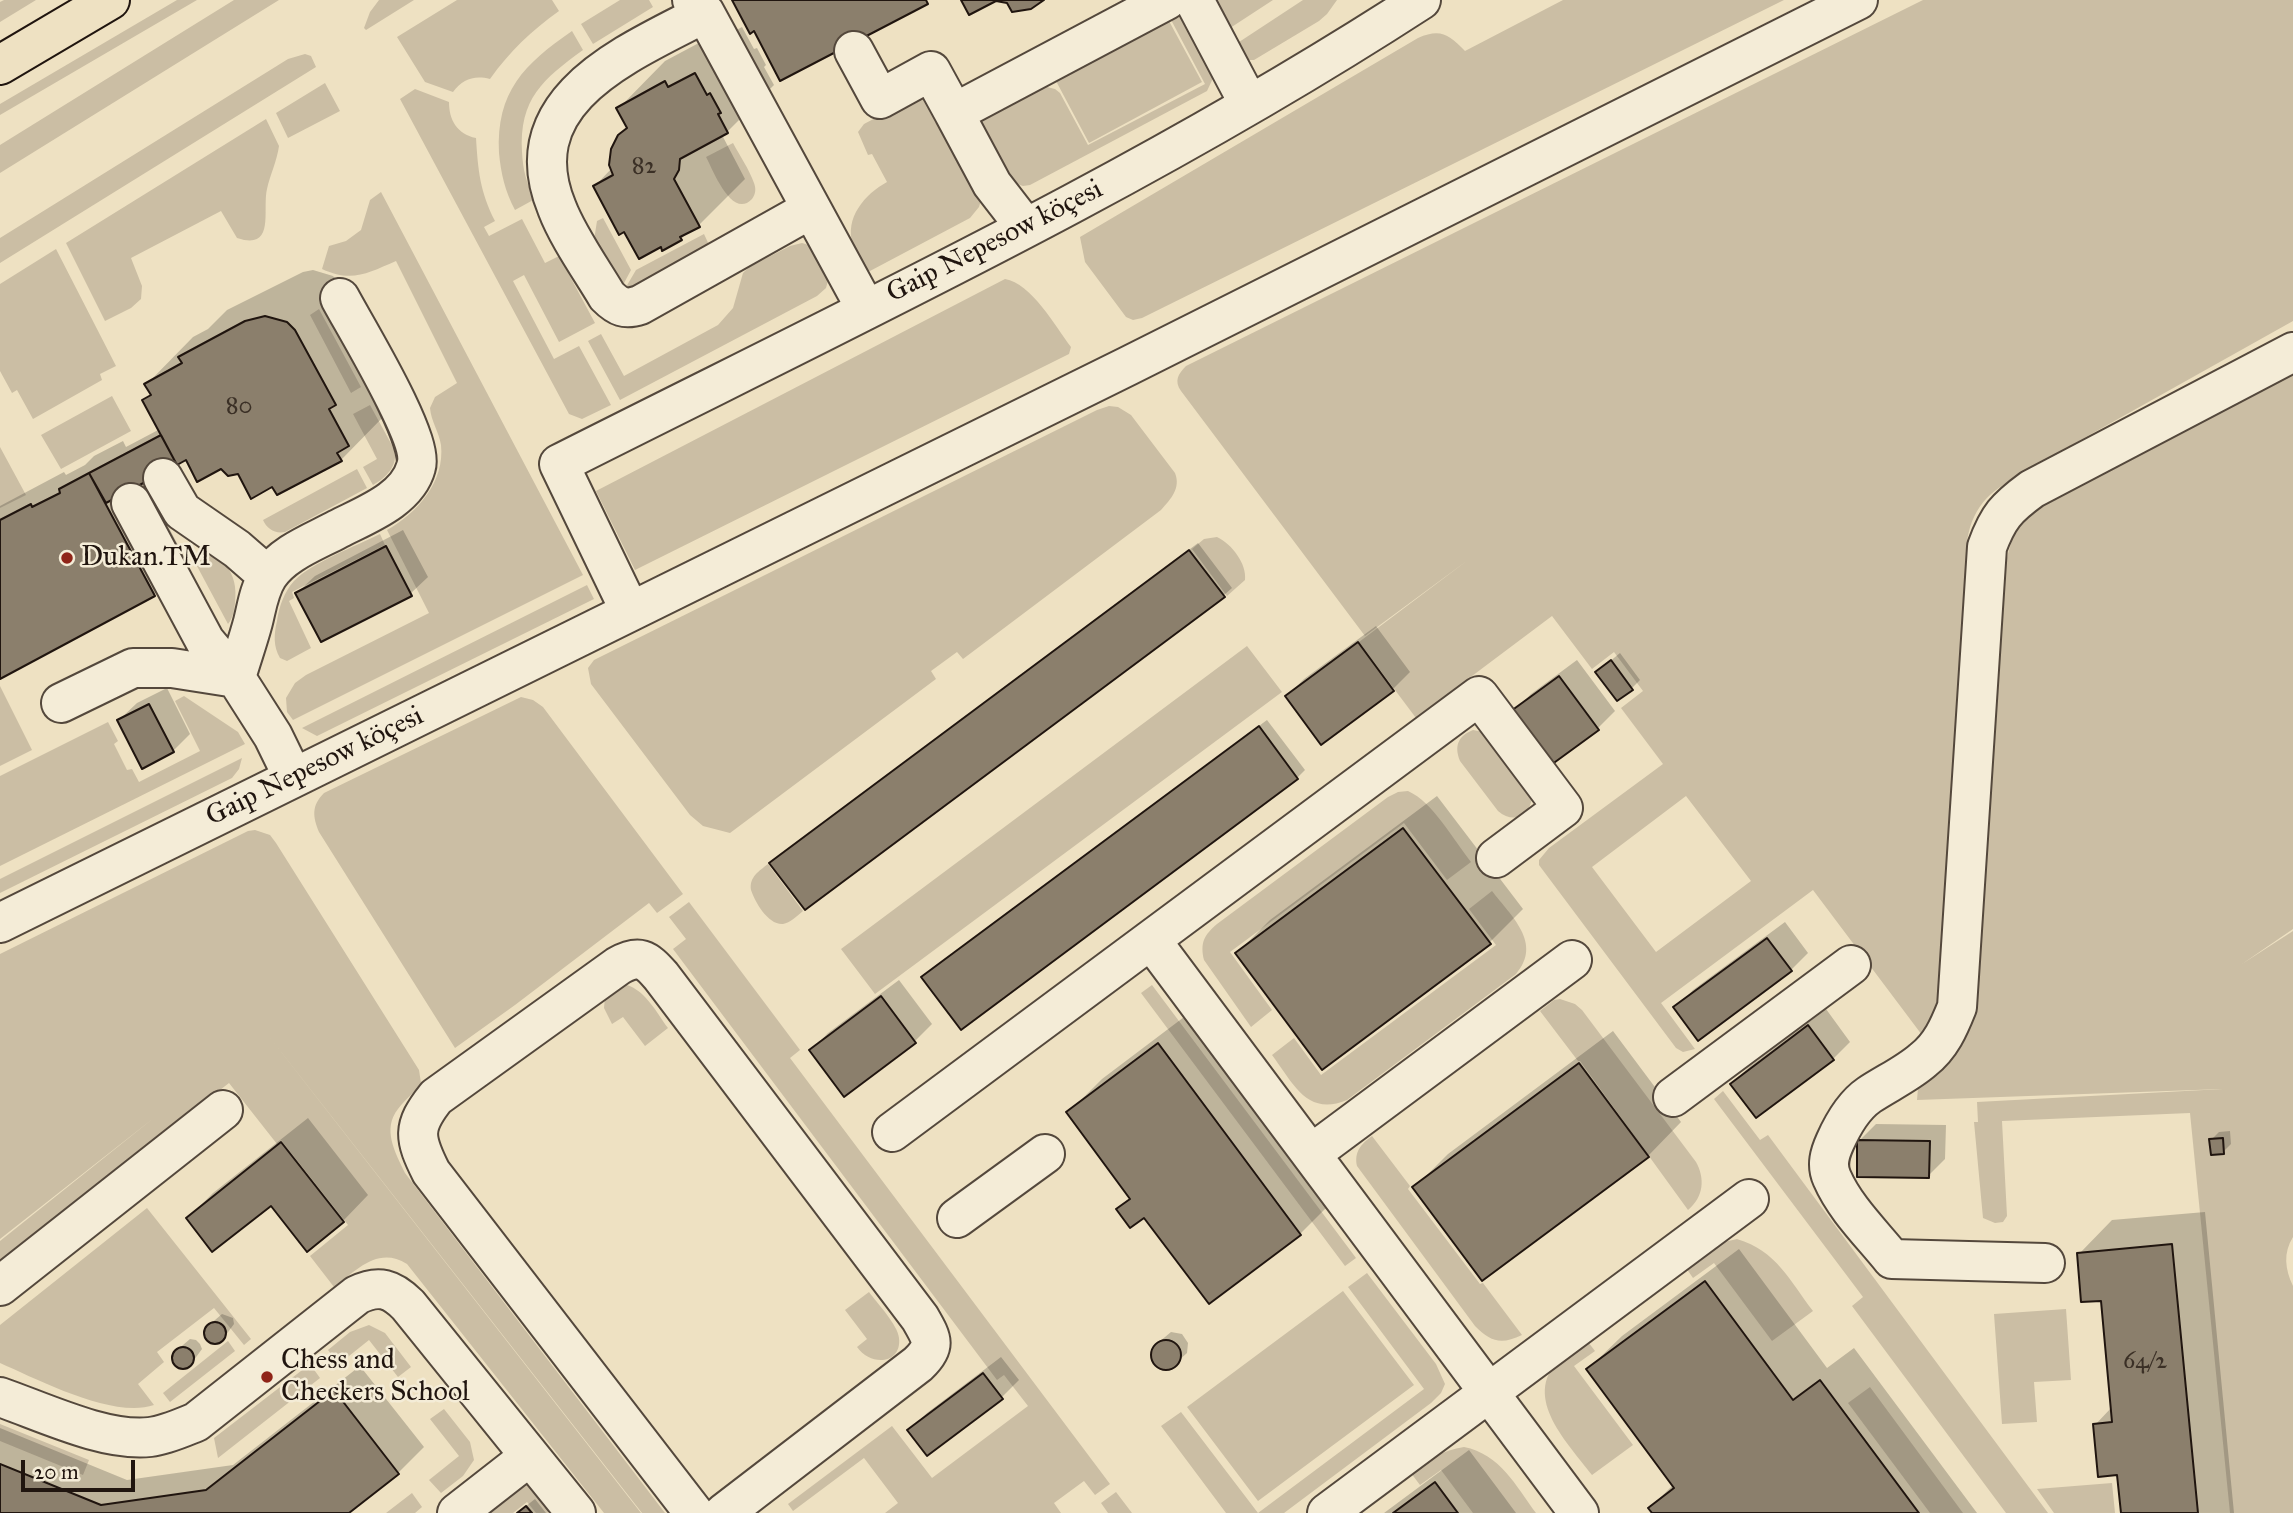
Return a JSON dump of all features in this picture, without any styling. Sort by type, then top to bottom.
[{"type":"main road","points":[[0,65],[110,0]]},
{"type":"street","points":[[954,113],[1167,0]]},
{"type":"street","points":[[1194,0],[1249,104]]},
{"type":"street","name":"Gaip Nepesow köçesi","points":[[630,611],[559,464],[1026,228],[1249,104],[1421,0]]},
{"type":"street","name":"Gaip Nepesow köçesi","points":[[0,923],[1128,366],[1858,0]]},
{"type":"street","points":[[811,209],[640,305],[624,308],[607,296],[558,211],[549,184],[547,157],[552,127],[561,111],[602,69],[698,6],[811,209],[866,309]]},
{"type":"street","points":[[854,51],[880,99],[931,71],[992,184],[1026,228]]},
{"type":"street","points":[[236,678],[258,598],[268,576],[296,551],[377,510],[401,491],[417,467],[417,455],[402,413],[340,298]]},
{"type":"street","points":[[2045,1263],[1892,1259],[1845,1202],[1830,1175],[1829,1156],[1853,1110],[1868,1096],[1893,1082],[1937,1047],[1948,1030],[1957,1007],[1987,547],[1995,525],[2014,502],[2032,489],[2293,352]]},
{"type":"street","points":[[163,478],[182,511],[237,549],[268,576]]},
{"type":"street","points":[[131,503],[205,641],[236,678],[273,736],[293,777]]},
{"type":"street","points":[[61,703],[133,668],[172,668],[236,678]]},
{"type":"street","points":[[892,1132],[1479,696],[1563,808],[1496,858]]},
{"type":"street","points":[[1151,940],[1579,1513]]},
{"type":"street","points":[[694,1513],[431,1172],[422,1154],[418,1135],[419,1122],[436,1097],[629,960],[641,959],[661,976],[920,1318],[930,1336],[931,1346],[927,1356],[918,1364],[724,1513]]},
{"type":"street","points":[[1311,1154],[1572,960]]},
{"type":"street","points":[[1673,1097],[1851,965]]},
{"type":"street","points":[[0,1286],[223,1110]]},
{"type":"street","points":[[957,1218],[1045,1154]]},
{"type":"street","points":[[1327,1513],[1749,1199]]},
{"type":"street","points":[[0,1396],[112,1435],[132,1438],[172,1432],[196,1422],[358,1294],[369,1289],[384,1288],[398,1295],[408,1305],[576,1513]]},
{"type":"street","points":[[457,1513],[530,1456]]},
{"type":"shaded area","points":[[36,0],[0,22],[0,2]]},
{"type":"shaded area","points":[[177,0],[197,0],[0,115],[0,104]]},
{"type":"shaded area","points":[[234,0],[279,0],[0,173],[0,145]]},
{"type":"shaded area","points":[[379,0],[414,0],[366,30],[364,28],[370,12]]},
{"type":"shaded area","points":[[457,0],[552,0],[559,11],[522,42],[490,79],[469,79],[453,92],[425,82],[397,37]]},
{"type":"shaded area","points":[[620,0],[649,0],[653,7],[593,44],[581,24]]},
{"type":"shaded area","points":[[1217,0],[1273,0],[1224,32]]},
{"type":"shaded area","points":[[1303,0],[1337,0],[1319,21],[1254,60],[1247,60],[1233,46]]},
{"type":"shaded area","points":[[1563,0],[1784,0],[1142,318],[1133,320],[1126,317],[1085,262],[1080,237],[1418,38],[1433,34],[1444,35],[1465,51]]},
{"type":"shaded area","points":[[1923,0],[2293,0],[2293,321],[2018,475],[1983,502],[1972,522],[1966,555],[1969,576],[1941,998],[1925,1039],[1813,890],[1661,1003],[1695,1049],[1683,1052],[1676,1048],[1539,865],[1539,860],[1549,848],[1663,764],[1621,708],[1643,691],[1614,652],[1592,669],[1552,616],[1416,718],[1359,642],[1468,560],[1365,636],[1181,391],[1178,378],[1186,366]],"holes":[[[1686,796],[1751,881],[1656,952],[1592,867]]]},
{"type":"shaded area","points":[[1183,8],[1215,74],[1207,91],[1030,185],[1011,182],[977,119],[1043,86],[1060,93],[1088,145],[1205,84],[1169,16]]},
{"type":"shaded area","points":[[1169,21],[1202,82],[1089,143],[1056,81]]},
{"type":"shaded area","points":[[572,31],[583,50],[545,81],[529,104],[522,134],[522,152],[527,182],[535,199],[515,210],[506,189],[500,161],[499,132],[502,113],[508,96],[527,68]]},
{"type":"shaded area","points":[[305,54],[311,56],[316,67],[0,263],[0,238],[288,59]]},
{"type":"shaded area","points":[[325,83],[340,111],[288,138],[276,113]]},
{"type":"shaded area","points":[[415,89],[449,102],[455,125],[459,130],[476,138],[481,181],[495,221],[484,227],[489,236],[522,219],[545,263],[559,256],[595,323],[559,342],[524,275],[513,281],[554,359],[579,346],[611,405],[582,419],[569,414],[400,99]]},
{"type":"shaded area","points":[[925,94],[981,200],[979,207],[970,218],[870,271],[865,270],[853,245],[851,225],[864,200],[887,182],[872,154],[868,155],[858,132],[864,124]]},
{"type":"shaded area","points":[[266,119],[279,146],[267,189],[262,234],[257,239],[237,238],[221,211],[131,258],[142,286],[141,299],[131,308],[105,321],[66,243]]},
{"type":"shaded area","points":[[733,143],[755,187],[752,199],[745,204],[737,203],[724,191],[706,157]]},
{"type":"shaded area","points":[[381,192],[583,575],[293,720],[287,712],[286,698],[295,683],[429,613],[387,530],[409,515],[434,484],[441,459],[441,445],[430,408],[435,397],[457,383],[396,261],[351,276],[322,269],[329,246],[346,241],[361,230],[370,200]]},
{"type":"shaded area","points":[[603,218],[631,270],[623,285],[594,240],[597,221]]},
{"type":"shaded area","points":[[704,234],[710,247],[636,287],[626,287],[636,270]]},
{"type":"shaded area","points":[[802,243],[812,246],[829,277],[826,288],[817,296],[620,400],[588,341],[601,334],[624,376],[718,325],[733,308],[743,273],[749,267],[790,246]]},
{"type":"shaded area","points":[[56,249],[116,366],[100,374],[102,380],[33,419],[17,390],[12,393],[0,371],[0,284]]},
{"type":"shaded area","points":[[1005,279],[1024,288],[1042,307],[1071,347],[1069,354],[635,570],[596,491]]},
{"type":"shaded area","points":[[319,309],[361,387],[351,393],[310,315]]},
{"type":"shaded area","points":[[2293,369],[2293,929],[2242,964],[2293,931],[2293,1237],[2286,1261],[2293,1286],[2293,1513],[2230,1513],[2190,1113],[2002,1121],[2007,1216],[2003,1222],[1995,1223],[1983,1218],[1974,1122],[1978,1122],[1977,1102],[2223,1089],[1917,1100],[1918,1088],[1937,1074],[1959,1047],[2000,600],[2008,552],[2016,531],[2031,511]]},
{"type":"shaded area","points":[[112,396],[131,431],[61,469],[41,435]]},
{"type":"shaded area","points":[[370,405],[395,455],[393,466],[373,485],[363,467],[377,459],[353,414]]},
{"type":"shaded area","points":[[1109,406],[1118,407],[1131,415],[1175,473],[1176,488],[1165,506],[963,659],[957,652],[931,671],[936,679],[730,833],[703,826],[690,815],[591,684],[588,668],[594,660]]},
{"type":"shaded area","points":[[0,447],[26,495],[0,508]]},
{"type":"shaded area","points":[[357,469],[367,488],[285,532],[269,528],[263,520]]},
{"type":"shaded area","points":[[380,534],[385,545],[292,592],[294,598],[289,601],[311,648],[287,661],[280,658],[275,644],[275,631],[281,605],[290,585],[311,568]]},
{"type":"shaded area","points":[[1217,537],[1228,544],[1244,568],[1245,580],[1227,596],[1192,549],[1204,539]]},
{"type":"shaded area","points":[[190,553],[211,556],[219,560],[231,573],[236,592],[232,617],[228,624]]},
{"type":"shaded area","points":[[587,585],[594,599],[317,736],[302,728]]},
{"type":"shaded area","points":[[1247,646],[1282,692],[875,994],[841,949]]},
{"type":"shaded area","points":[[0,686],[32,750],[0,766]]},
{"type":"shaded area","points":[[184,696],[238,732],[245,744],[0,866],[0,776],[108,722],[118,741],[114,744],[127,770],[132,769],[139,782],[200,751],[175,701]]},
{"type":"shaded area","points":[[521,697],[533,700],[543,707],[683,894],[657,913],[649,903],[455,1048],[319,832],[315,807],[324,793]]},
{"type":"shaded area","points":[[1473,730],[1483,732],[1532,797],[1524,814],[1515,818],[1498,811],[1460,761],[1457,751],[1459,742]]},
{"type":"shaded area","points":[[242,758],[239,769],[232,778],[0,893],[0,879]]},
{"type":"shaded area","points":[[1408,791],[1434,813],[1471,862],[1447,880],[1404,823],[1230,952],[1272,1010],[1251,1027],[1204,960],[1203,944],[1206,936],[1217,924],[1388,797]]},
{"type":"shaded area","points":[[255,830],[270,835],[276,843],[419,1070],[421,1083],[398,1109],[391,1124],[392,1141],[405,1173],[665,1513],[642,1513],[264,1030],[641,1513],[604,1513],[407,1264],[396,1259],[377,1259],[368,1262],[334,1287],[310,1256],[348,1225],[281,1140],[277,1144],[229,1083],[0,1261],[0,1241],[155,1117],[0,1239],[0,954],[248,831]]},
{"type":"shaded area","points":[[768,864],[803,911],[783,924],[767,917],[751,890],[753,878]]},
{"type":"shaded area","points":[[1492,891],[1515,920],[1525,941],[1524,963],[1516,974],[1347,1100],[1321,1104],[1302,1094],[1272,1055],[1294,1038],[1321,1075],[1496,945],[1469,909]]},
{"type":"shaded area","points":[[689,902],[800,1050],[790,1058],[1110,1484],[1095,1495],[1084,1481],[1054,1503],[1061,1513],[885,1513],[898,1503],[864,1458],[793,1511],[788,1504],[892,1426],[932,1478],[1028,1406],[1004,1375],[997,1380],[673,949],[686,939],[669,917]]},
{"type":"shaded area","points":[[622,984],[643,995],[668,1028],[645,1046],[623,1017],[612,1024],[604,1008],[605,997]]},
{"type":"shaded area","points":[[1152,985],[1356,1258],[1345,1266],[1141,993]]},
{"type":"shaded area","points":[[1560,999],[1575,1004],[1582,1010],[1696,1162],[1702,1181],[1700,1193],[1688,1210],[1580,1061],[1540,1011],[1554,1000]]},
{"type":"shaded area","points":[[1723,1091],[1760,1140],[1768,1135],[2048,1513],[2006,1513],[1852,1306],[1863,1297],[1714,1099]]},
{"type":"shaded area","points":[[1372,1136],[1410,1186],[1408,1189],[1522,1335],[1502,1341],[1491,1339],[1475,1326],[1357,1166],[1359,1149]]},
{"type":"shaded area","points":[[147,1208],[251,1339],[244,1345],[214,1308],[157,1352],[164,1362],[138,1384],[154,1405],[137,1408],[118,1407],[76,1396],[0,1363],[0,1325]]},
{"type":"shaded area","points":[[1737,1239],[1751,1244],[1772,1259],[1813,1311],[1772,1341],[1714,1263],[1693,1278],[1684,1265],[1720,1243]]},
{"type":"shaded area","points":[[1367,1273],[1436,1364],[1445,1384],[1441,1393],[1284,1513],[1258,1513],[1424,1389],[1348,1287]]},
{"type":"shaded area","points":[[1343,1291],[1414,1385],[1258,1501],[1187,1407]]},
{"type":"shaded area","points":[[869,1292],[898,1333],[899,1347],[896,1353],[884,1360],[870,1358],[857,1347],[867,1339],[845,1310]]},
{"type":"shaded area","points":[[2066,1309],[2071,1380],[2034,1382],[2037,1422],[2002,1424],[1994,1314]]},
{"type":"shaded area","points":[[369,1325],[385,1333],[411,1367],[398,1377],[369,1340],[339,1364],[328,1350],[350,1332]]},
{"type":"shaded area","points":[[1585,1338],[1595,1351],[1574,1366],[1633,1445],[1592,1475],[1561,1435],[1547,1405],[1545,1390],[1549,1375],[1559,1360]]},
{"type":"shaded area","points":[[228,1341],[235,1351],[170,1402],[163,1393]]},
{"type":"shaded area","points":[[310,1364],[320,1378],[218,1458],[214,1438]]},
{"type":"shaded area","points":[[1870,1387],[1963,1513],[1930,1513],[1848,1403]]},
{"type":"shaded area","points":[[444,1409],[470,1442],[474,1460],[463,1476],[441,1493],[429,1480],[459,1456],[430,1419]]},
{"type":"shaded area","points":[[1181,1412],[1258,1513],[1226,1513],[1161,1426]]},
{"type":"shaded area","points":[[0,1424],[89,1460],[83,1475],[0,1441]]},
{"type":"shaded area","points":[[1464,1447],[1488,1456],[1506,1472],[1536,1513],[1473,1513],[1441,1470],[1420,1485],[1411,1473],[1436,1456]]},
{"type":"shaded area","points":[[531,1477],[555,1507],[547,1513],[536,1513],[527,1502],[513,1513],[484,1513]]},
{"type":"shaded area","points":[[2112,1483],[2115,1513],[2054,1513],[2037,1489]]},
{"type":"shaded area","points":[[1116,1492],[1132,1513],[1108,1513],[1101,1503]]},
{"type":"shaded area","points":[[412,1493],[422,1507],[415,1513],[386,1513]]},
{"type":"building","points":[[732,0],[926,0],[928,4],[780,81],[754,31],[750,34]]},
{"type":"building","points":[[961,0],[1044,0],[1031,9],[1012,12],[1007,3],[996,1],[969,15]]},
{"type":"building","points":[[695,73],[721,113],[718,114],[728,133],[680,159],[679,170],[674,179],[700,227],[680,237],[682,240],[662,251],[661,247],[639,259],[624,232],[619,235],[593,186],[613,175],[609,165],[611,149],[618,135],[627,128],[616,108],[665,81],[668,87]]},
{"type":"building","points":[[265,316],[287,322],[295,330],[336,405],[329,409],[349,446],[337,453],[342,461],[277,495],[272,487],[251,499],[238,474],[228,476],[221,469],[197,482],[186,460],[177,465],[142,400],[151,395],[144,384],[182,363],[178,357],[245,321]]},
{"type":"building","points":[[161,435],[177,465],[106,503],[89,473]]},
{"type":"building","name":"Dukan.TM","points":[[89,473],[155,596],[0,679],[0,520],[60,493],[59,489]]},
{"type":"building","points":[[386,546],[412,596],[321,642],[295,593]]},
{"type":"building","points":[[1189,550],[1225,597],[805,910],[769,863]]},
{"type":"building","points":[[1358,642],[1394,691],[1321,745],[1285,696]]},
{"type":"building","points":[[1611,660],[1633,690],[1617,701],[1595,672]]},
{"type":"building","points":[[1559,676],[1599,730],[1551,765],[1511,711]]},
{"type":"building","points":[[149,704],[174,752],[142,769],[117,720]]},
{"type":"building","points":[[1259,726],[1298,779],[961,1030],[921,977]]},
{"type":"building","points":[[1403,828],[1491,944],[1322,1070],[1235,953]]},
{"type":"building","points":[[1767,938],[1792,971],[1698,1041],[1673,1007]]},
{"type":"building","points":[[881,996],[916,1043],[844,1097],[809,1050]]},
{"type":"building","points":[[1808,1025],[1834,1060],[1756,1118],[1730,1084]]},
{"type":"building","points":[[1158,1043],[1301,1235],[1209,1304],[1144,1218],[1130,1228],[1116,1209],[1130,1199],[1066,1112]]},
{"type":"building","points":[[1579,1063],[1649,1157],[1482,1281],[1412,1187]]},
{"type":"building","points":[[2223,1138],[2224,1154],[2211,1155],[2209,1139]]},
{"type":"building","points":[[1857,1140],[1930,1141],[1929,1178],[1857,1177]]},
{"type":"building","points":[[281,1142],[344,1222],[307,1252],[271,1206],[212,1252],[186,1218]]},
{"type":"building","points":[[2172,1244],[2198,1513],[2121,1513],[2117,1475],[2098,1477],[2093,1424],[2112,1422],[2101,1301],[2081,1302],[2077,1253]]},
{"type":"building","points":[[1705,1281],[1793,1400],[1820,1380],[1919,1513],[1652,1513],[1648,1508],[1674,1488],[1586,1369]]},
{"type":"building","points":[[215,1322],[223,1325],[226,1333],[223,1341],[215,1344],[207,1341],[204,1333],[207,1325]]},
{"type":"building","points":[[1166,1340],[1177,1344],[1181,1355],[1177,1366],[1166,1370],[1155,1366],[1151,1355],[1155,1344]]},
{"type":"building","points":[[183,1347],[191,1350],[194,1358],[191,1366],[183,1369],[175,1366],[172,1358],[175,1350]]},
{"type":"building","points":[[983,1373],[1003,1399],[927,1456],[907,1430]]},
{"type":"building","points":[[334,1390],[399,1474],[349,1513],[0,1513],[0,1464],[101,1505],[206,1490]]},
{"type":"building","points":[[1435,1482],[1458,1513],[1393,1513]]},
{"type":"building","points":[[526,1506],[532,1513],[517,1513]]},
{"type":"place","name":"Dukan.TM","points":[[67,558]]},
{"type":"place","name":"Chess and Checkers School","points":[[267,1377]]}]
